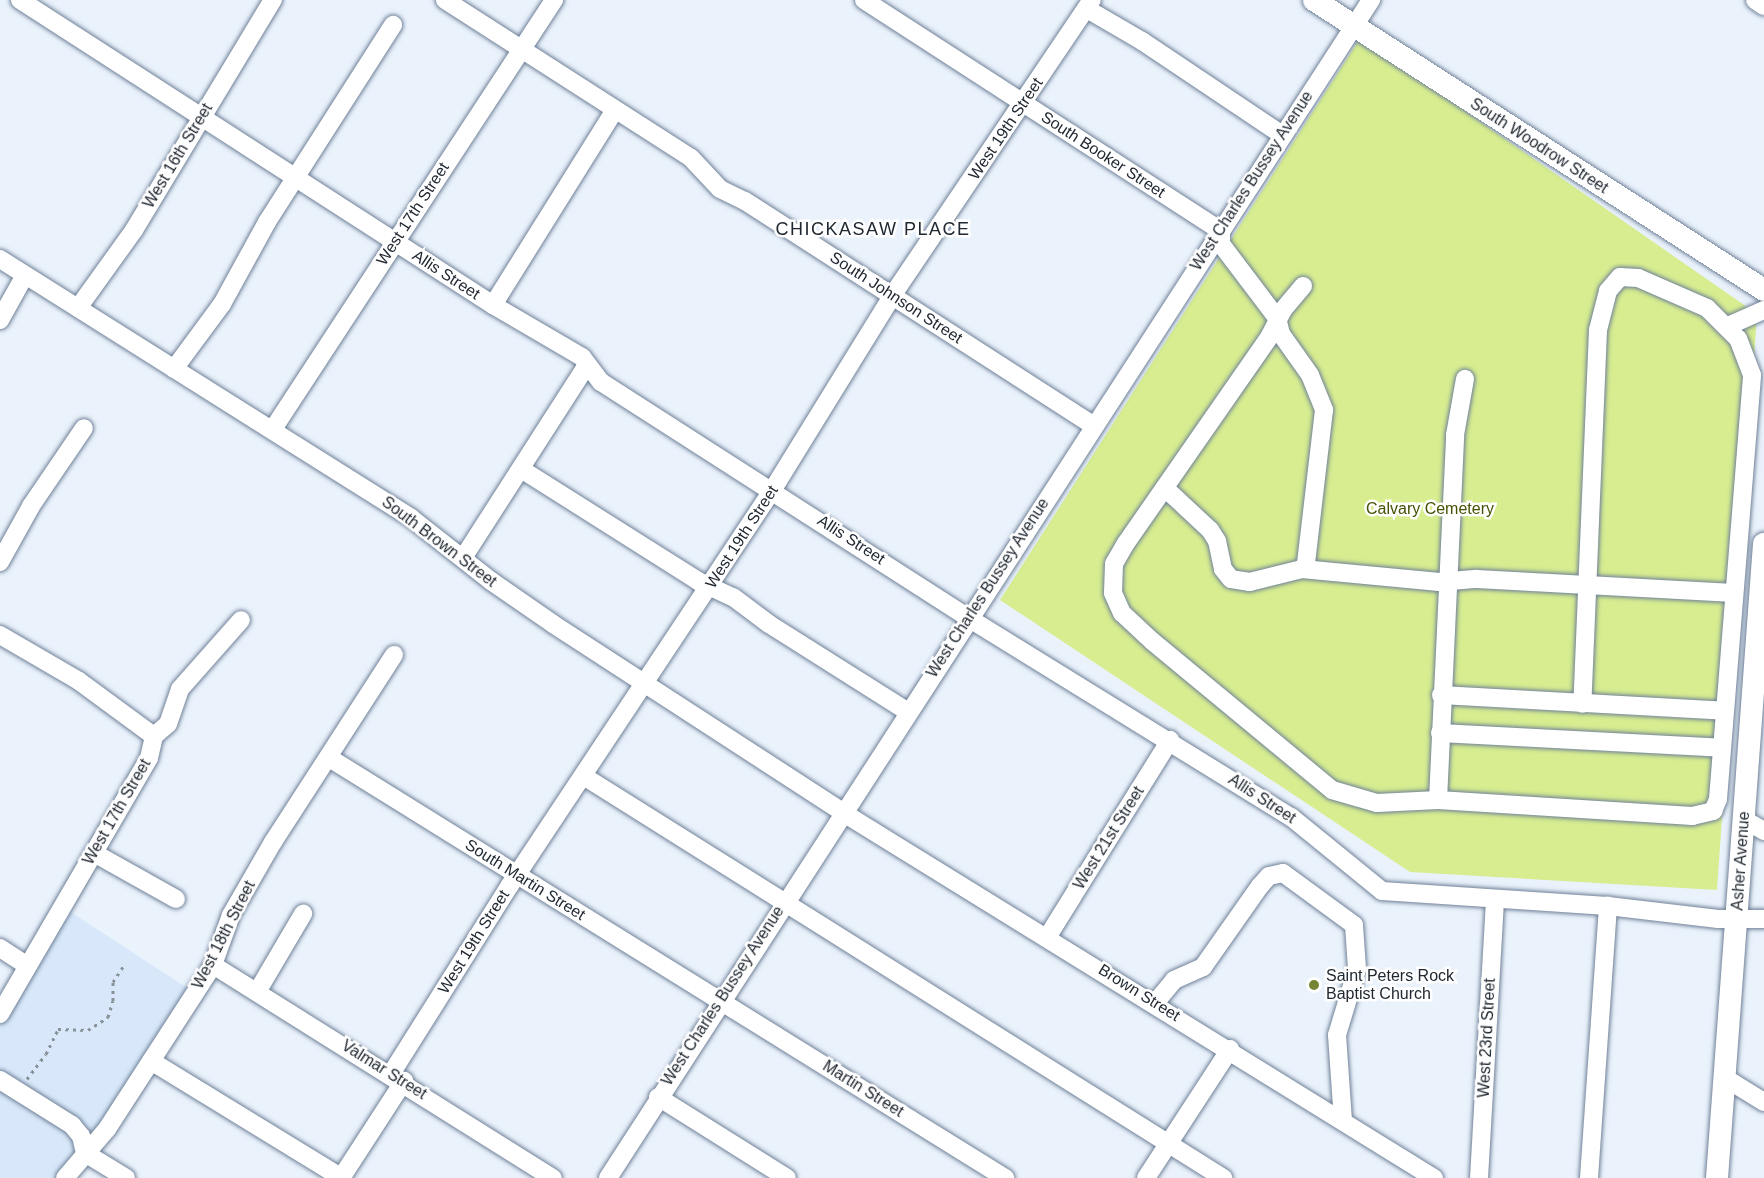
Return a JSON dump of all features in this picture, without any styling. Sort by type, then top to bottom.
[{"type":"main road","name":"South Woodrow Street","points":[[1314,0],[1764,290]]},
{"type":"main road","name":"Asher Avenue","points":[[1717,1178],[1737,919],[1754,825],[1764,547]]},
{"type":"street","name":"Allis Street","points":[[20,0],[299,177],[394,242],[494,305],[567,347],[588,364],[601,382],[773,489],[970,619],[1170,740],[1320,837],[1382,891],[1608,906],[1737,919],[1764,919]]},
{"type":"street","name":"West 16th Street","points":[[78,308],[134,230],[273,0]]},
{"type":"street","name":"South Johnson Street","points":[[445,0],[521,51],[692,158],[720,189],[745,201],[1093,425]]},
{"type":"street","name":"West 17th Street","points":[[273,429],[555,0]]},
{"type":"street","name":"South Booker Street","points":[[864,0],[1221,231]]},
{"type":"street","name":"West Charles Bussey Avenue","points":[[608,1178],[657,1097],[970,619],[1093,425],[1221,231],[1281,134],[1371,0]]},
{"type":"street","points":[[1755,0],[1764,6]]},
{"type":"street","name":"West 19th Street","points":[[341,1178],[517,876],[585,777],[773,489],[892,296],[1090,4]]},
{"type":"street","points":[[1090,4],[1281,134]]},
{"type":"street","points":[[174,369],[222,304],[262,231],[299,177],[393,25]]},
{"type":"street","points":[[494,305],[615,110]]},
{"type":"street","points":[[1221,231],[1221,244],[1277,318],[1281,334],[1310,375],[1324,410],[1306,564],[1302,569]]},
{"type":"street","name":"South Brown Street","points":[[0,259],[411,518],[553,624],[842,812]]},
{"type":"street","points":[[0,320],[24,275]]},
{"type":"street","points":[[1303,286],[1277,318],[1270,336],[1114,564],[1113,593],[1122,613],[1332,790],[1377,804],[1438,800],[1704,815],[1713,812],[1718,799],[1752,375],[1746,353],[1728,327],[1707,308],[1638,278],[1620,277],[1608,291],[1598,330],[1582,704]]},
{"type":"street","points":[[1728,327],[1764,310]]},
{"type":"street","points":[[463,558],[588,364]]},
{"type":"street","points":[[1438,800],[1441,695],[1449,580],[1455,435],[1465,379]]},
{"type":"street","points":[[0,562],[31,506],[84,428]]},
{"type":"street","points":[[520,469],[908,712]]},
{"type":"street","points":[[1164,488],[1210,530],[1217,542],[1223,569],[1231,579],[1250,582],[1302,569],[1449,580],[1734,593]]},
{"type":"street","name":"West 17th Street","points":[[0,1014],[148,758],[154,736],[168,724],[189,675],[241,620]]},
{"type":"street","points":[[0,635],[79,681],[154,736]]},
{"type":"street","name":"West 18th Street","points":[[65,1178],[107,1129],[213,965],[231,915],[273,842],[331,759],[394,655]]},
{"type":"street","points":[[1441,695],[1725,711]]},
{"type":"street","points":[[1440,733],[1722,748]]},
{"type":"street","name":"West 21st Street","points":[[1048,936],[1170,740]]},
{"type":"street","name":"South Martin Street","points":[[331,759],[720,1000]]},
{"type":"street","points":[[585,777],[783,904],[1223,1178]]},
{"type":"street","name":"Brown Street","points":[[842,812],[1048,936],[1434,1178]]},
{"type":"street","points":[[94,853],[176,898]]},
{"type":"street","points":[[1155,1003],[1174,980],[1203,967],[1260,886],[1269,876],[1283,873],[1354,925],[1357,969],[1337,1035],[1342,1120]]},
{"type":"street","name":"West 23rd Street","points":[[1479,1178],[1495,899]]},
{"type":"street","points":[[1589,1178],[1608,906]]},
{"type":"street","points":[[257,992],[303,915]]},
{"type":"street","points":[[0,948],[28,966]]},
{"type":"street","name":"Valmar Street","points":[[213,965],[398,1078],[553,1178]]},
{"type":"street","name":"Martin Street","points":[[720,1000],[1005,1178]]},
{"type":"street","points":[[1146,1178],[1230,1049]]},
{"type":"street","points":[[151,1061],[341,1178]]},
{"type":"street","points":[[1725,1078],[1764,1102]]},
{"type":"street","points":[[0,1080],[72,1125],[81,1136],[85,1153],[126,1178]]},
{"type":"street","points":[[657,1097],[787,1178]]},
{"type":"path","points":[[22,1085],[46,1054],[58,1029],[88,1030],[108,1017],[113,1001],[110,992],[113,982],[124,965]]},
{"type":"shaded area","points":[[63,907],[195,993],[66,1178],[0,1178],[0,1012]]},
{"type":"green space","name":"Calvary Cemetery","points":[[1360,38],[1757,314],[1717,890],[1410,872],[1000,600]]},
{"type":"place","name":"Saint Peters Rock Baptist Church","points":[[1314,985]]},
{"type":"district","name":"CHICKASAW PLACE","points":[[873,229]]}]
